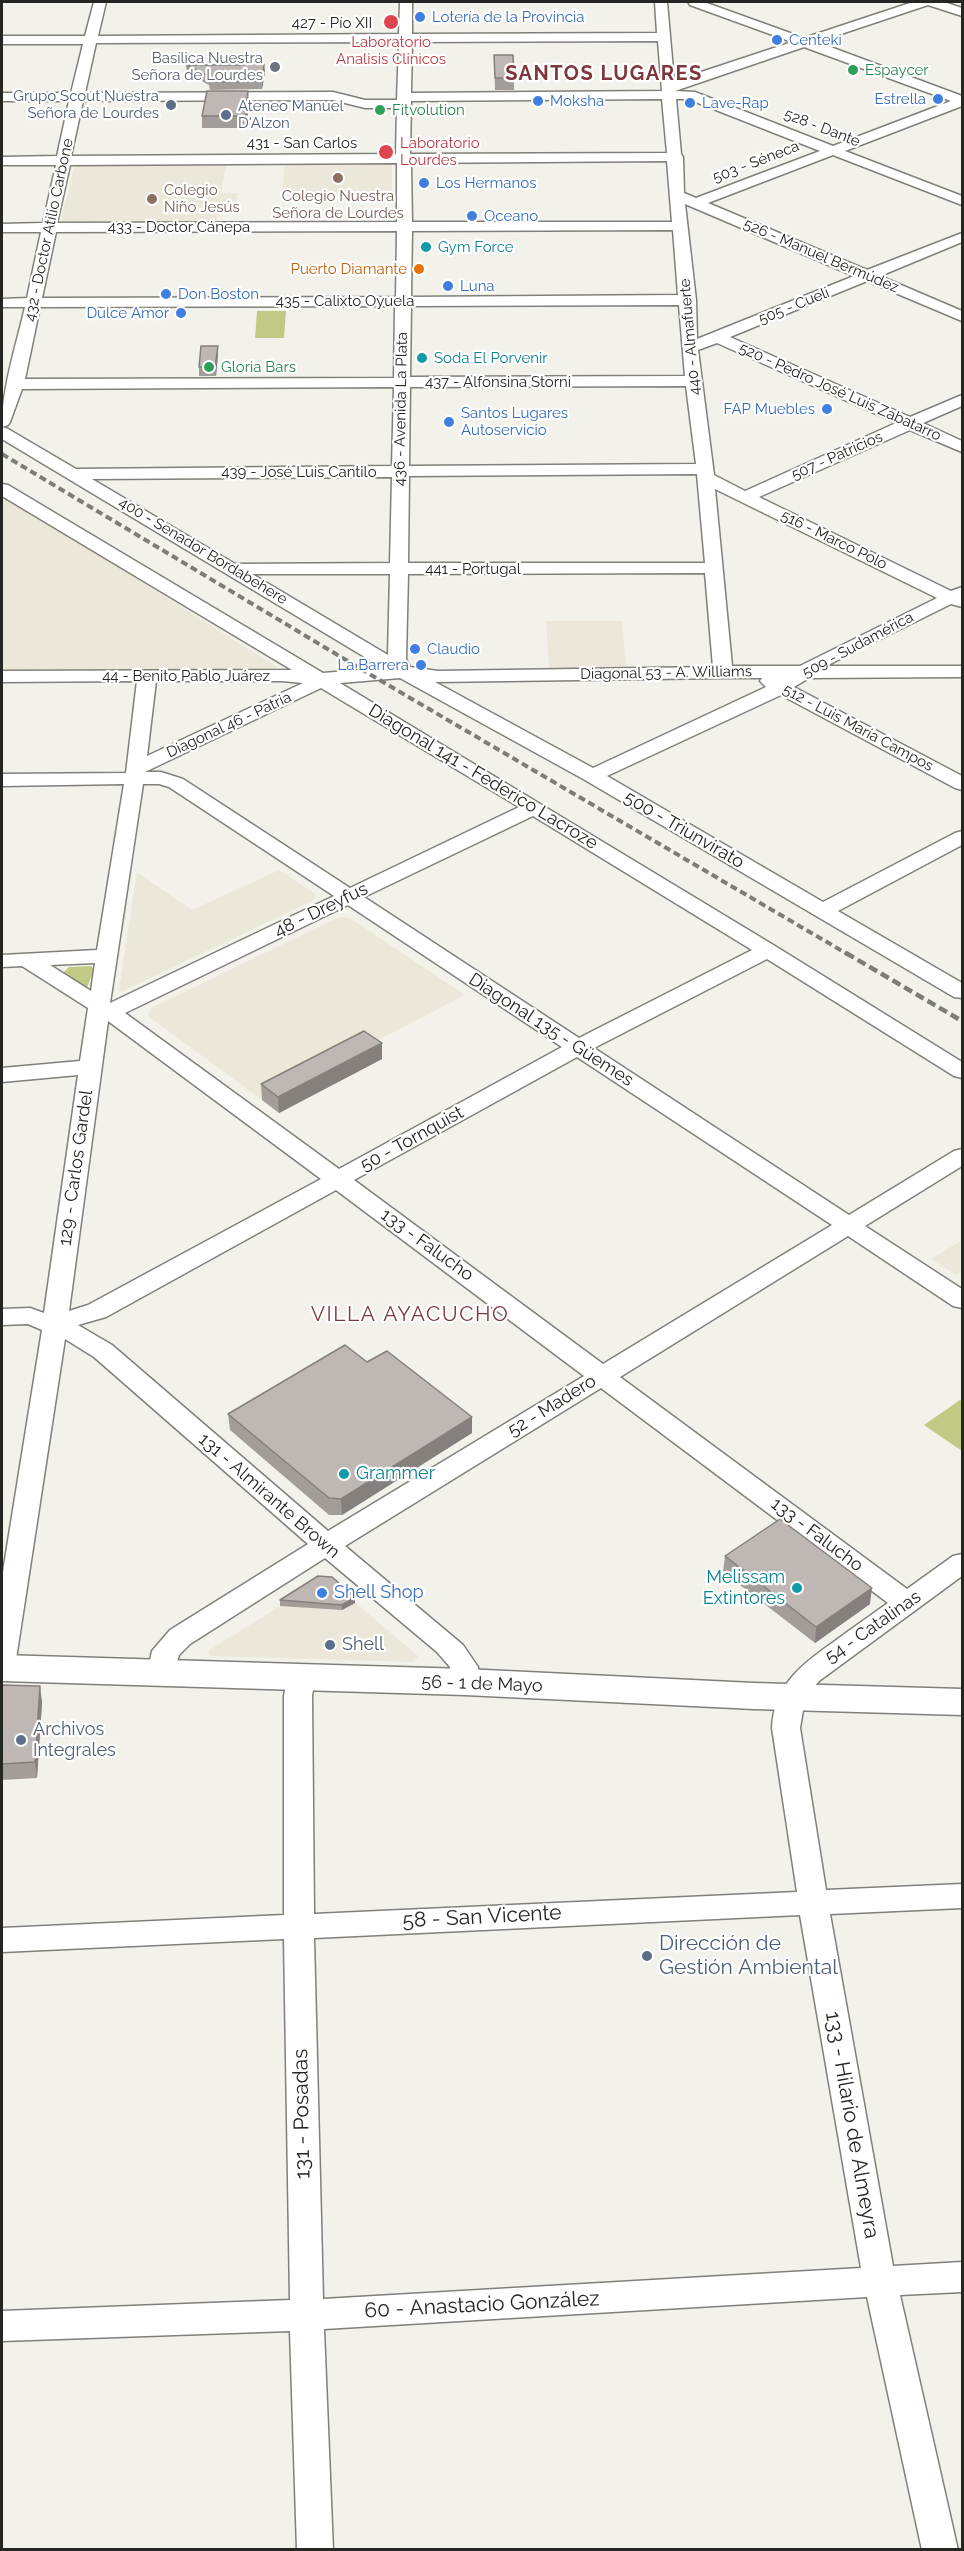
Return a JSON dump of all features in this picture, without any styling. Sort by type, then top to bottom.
[{"type":"main road","name":"56 - 1 de Mayo","points":[[2,1668],[465,1682],[791,1697],[963,1702]]},
{"type":"street","name":"432 - Doctor Atilio Carbone","points":[[2,422],[16,384],[63,160],[100,2]]},
{"type":"street","name":"436 - Avenida La Plata","points":[[403,672],[398,659],[398,569],[404,301],[406,2]]},
{"type":"street","name":"440 - Almafuerte","points":[[661,2],[688,300],[693,381],[705,473],[723,672]]},
{"type":"street","points":[[694,2],[963,101]]},
{"type":"street","points":[[2,98],[333,96],[365,104],[668,91],[924,2]]},
{"type":"street","points":[[933,2],[963,12]]},
{"type":"street","name":"427 - Pío XII","points":[[2,40],[663,37]]},
{"type":"street","name":"528 - Dante","points":[[668,91],[697,96],[963,201]]},
{"type":"street","name":"503 - Séneca","points":[[696,203],[963,101]]},
{"type":"street","name":"431 - San Carlos","points":[[2,161],[676,158]]},
{"type":"street","name":"526 - Manuel Bermúdez","points":[[679,196],[963,316]]},
{"type":"street","name":"433 - Doctor Cánepa","points":[[2,228],[681,226]]},
{"type":"street","name":"505 - Cueli","points":[[692,348],[963,237]]},
{"type":"street","name":"435 - Calixto Oyuela","points":[[2,303],[688,300]]},
{"type":"street","name":"520 - Pedro José Luis Zabatarro","points":[[717,337],[963,447]]},
{"type":"street","name":"437 - Alfonsina Storni","points":[[16,384],[693,381]]},
{"type":"street","name":"507 - Patricios","points":[[745,497],[963,400]]},
{"type":"street","name":"400 - Senador Bordabehere","points":[[2,432],[403,672]]},
{"type":"street","name":"439 - José Luis Cantilo","points":[[73,474],[705,473]]},
{"type":"street","name":"516 - Marco Polo","points":[[705,473],[745,497],[959,598]]},
{"type":"street","name":"Diagonal 141 - Federico Lacroze","points":[[2,489],[322,679],[963,1071]]},
{"type":"street","name":"441 - Portugal","points":[[233,569],[714,568]]},
{"type":"street","name":"509 - Sudamérica","points":[[592,776],[782,687],[818,663],[959,598]]},
{"type":"street","name":"Diagonal 53 - A. Williams","points":[[371,675],[403,672],[438,677],[723,672],[963,672]]},
{"type":"street","name":"500 - Triunvirato","points":[[403,672],[592,776],[963,993]]},
{"type":"street","name":"512 - Luis María Campos","points":[[754,672],[963,784]]},
{"type":"street","name":"44 - Benito Pablo Juárez","points":[[2,676],[282,675],[322,679],[371,675]]},
{"type":"street","name":"129 - Carlos Gardel","points":[[2,1659],[55,1324],[90,1067],[104,1009],[107,956],[135,775],[147,677]]},
{"type":"street","name":"Diagonal 46 - Patria","points":[[135,775],[322,679]]},
{"type":"street","name":"Diagonal 135 - Güemes","points":[[2,780],[135,775],[160,778],[176,783],[963,1300]]},
{"type":"street","name":"48 - Dreyfus","points":[[104,1009],[534,808]]},
{"type":"street","points":[[823,911],[963,837]]},
{"type":"street","name":"50 - Tornquist","points":[[55,1324],[97,1311],[579,1047],[768,950]]},
{"type":"street","points":[[2,961],[107,956]]},
{"type":"street","name":"133 - Falucho","points":[[27,960],[104,1009],[603,1375],[907,1603]]},
{"type":"street","points":[[2,1075],[90,1067]]},
{"type":"street","name":"52 - Madero","points":[[161,1674],[166,1651],[180,1637],[326,1545],[963,1156]]},
{"type":"street","name":"131 - Almirante Brown","points":[[2,1317],[30,1316],[55,1324],[79,1335],[103,1351],[460,1660],[465,1669],[465,1682]]},
{"type":"street","name":"54 - Catalinas","points":[[791,1697],[808,1674],[963,1563]]},
{"type":"street","name":"131 - Posadas","points":[[301,1678],[298,1696],[298,1925],[305,2315],[315,2550]]},
{"type":"street","name":"133 - Hilario de Almeyra","points":[[791,1697],[786,1711],[786,1728],[813,1902],[871,2239],[940,2550]]},
{"type":"street","name":"58 - San Vicente","points":[[2,1940],[963,1896]]},
{"type":"street","name":"60 - Anastacio González","points":[[2,2326],[305,2315],[963,2277]]},
{"type":"shaded area","name":"Colegio Nuestra Señora de Lourdes","points":[[285,164],[392,164],[392,192],[282,193]]},
{"type":"shaded area","name":"Colegio Niño Jesús","points":[[75,165],[226,165],[221,193],[238,193],[236,205],[219,205],[216,223],[60,223]]},
{"type":"shaded area","points":[[2,494],[277,667],[274,672],[2,670]]},
{"type":"shaded area","points":[[546,621],[622,621],[626,667],[549,668]]},
{"type":"shaded area","points":[[279,870],[315,894],[314,900],[123,991],[119,990],[137,872],[192,910]]},
{"type":"shaded area","points":[[339,917],[350,918],[465,995],[262,1100],[148,1016],[151,1008]]},
{"type":"shaded area","points":[[962,1240],[962,1270],[956,1275],[931,1259]]},
{"type":"shaded area","points":[[318,1582],[332,1583],[418,1656],[414,1662],[210,1656],[208,1651]]},
{"type":"green space","points":[[257,311],[286,311],[284,338],[255,338]]},
{"type":"green space","points":[[91,966],[94,969],[87,988],[80,987],[62,974],[69,967]]},
{"type":"green space","points":[[960,1400],[962,1402],[962,1451],[924,1425]]},
{"type":"building","points":[[494,55],[513,55],[514,78],[495,78]]},
{"type":"building","points":[[262,60],[264,64],[262,81],[209,82],[210,77],[186,65],[243,65],[243,61]]},
{"type":"building","points":[[207,91],[248,91],[245,116],[202,116]]},
{"type":"building","points":[[201,346],[218,346],[215,367],[199,367]]},
{"type":"building","points":[[364,1031],[382,1043],[278,1097],[261,1084]]},
{"type":"building","name":"Grammer","points":[[345,1345],[367,1362],[387,1351],[472,1417],[341,1499],[329,1498],[228,1414]]},
{"type":"building","name":"Melissam Extintores","points":[[780,1519],[872,1588],[816,1627],[725,1556]]},
{"type":"building","name":"Shell Shop","points":[[318,1576],[332,1577],[355,1597],[342,1605],[280,1600]]},
{"type":"building","name":"Archivos Integrales","points":[[2,1685],[40,1686],[35,1762],[2,1764]]},
{"type":"railway","points":[[2,454],[371,675],[849,955]]},
{"type":"railway","points":[[846,953],[962,1021]]},
{"type":"place","name":"Lotería de la Provincia","points":[[420,17]]},
{"type":"place","name":"Laboratorio Analisis Clinicos","points":[[391,22]]},
{"type":"place","name":"Centeki","points":[[777,40]]},
{"type":"place","name":"Basílica Nuestra Señora de Lourdes","points":[[275,67]]},
{"type":"place","name":"Espaycer","points":[[853,70]]},
{"type":"place","name":"Estrella","points":[[938,99]]},
{"type":"place","name":"Moksha","points":[[538,101]]},
{"type":"place","name":"Lave-Rap","points":[[690,103]]},
{"type":"place","name":"Grupo Scout Nuestra Señora de Lourdes","points":[[171,105]]},
{"type":"place","name":"Fitvolution","points":[[380,110]]},
{"type":"place","name":"Ateneo Manuel D'Alzon","points":[[226,115]]},
{"type":"place","name":"Laboratorio Lourdes","points":[[386,152]]},
{"type":"place","name":"Colegio Nuestra Señora de Lourdes","points":[[338,178]]},
{"type":"place","name":"Los Hermanos","points":[[424,183]]},
{"type":"place","name":"Colegio Niño Jesús","points":[[152,199]]},
{"type":"place","name":"Oceano","points":[[472,216]]},
{"type":"place","name":"Gym Force","points":[[426,247]]},
{"type":"place","name":"Puerto Diamante","points":[[419,269]]},
{"type":"place","name":"Luna","points":[[448,286]]},
{"type":"place","name":"Don Boston","points":[[166,294]]},
{"type":"place","name":"Dulce Amor","points":[[181,313]]},
{"type":"place","name":"Soda El Porvenir","points":[[422,358]]},
{"type":"place","name":"Gloria Bars","points":[[209,367]]},
{"type":"place","name":"FAP Muebles","points":[[827,409]]},
{"type":"place","name":"Santos Lugares Autoservicio","points":[[449,422]]},
{"type":"place","name":"Claudio","points":[[415,649]]},
{"type":"place","name":"La Barrera","points":[[421,665]]},
{"type":"place","name":"Grammer","points":[[344,1474]]},
{"type":"place","name":"Melissam Extintores","points":[[797,1588]]},
{"type":"place","name":"Shell Shop","points":[[322,1593]]},
{"type":"place","name":"Shell","points":[[330,1645]]},
{"type":"place","name":"Archivos Integrales","points":[[21,1740]]},
{"type":"place","name":"Dirección de Gestión Ambiental","points":[[647,1956]]},
{"type":"district","name":"SANTOS LUGARES","points":[[604,74]]},
{"type":"district","name":"VILLA AYACUCHO","points":[[410,1315]]}]
